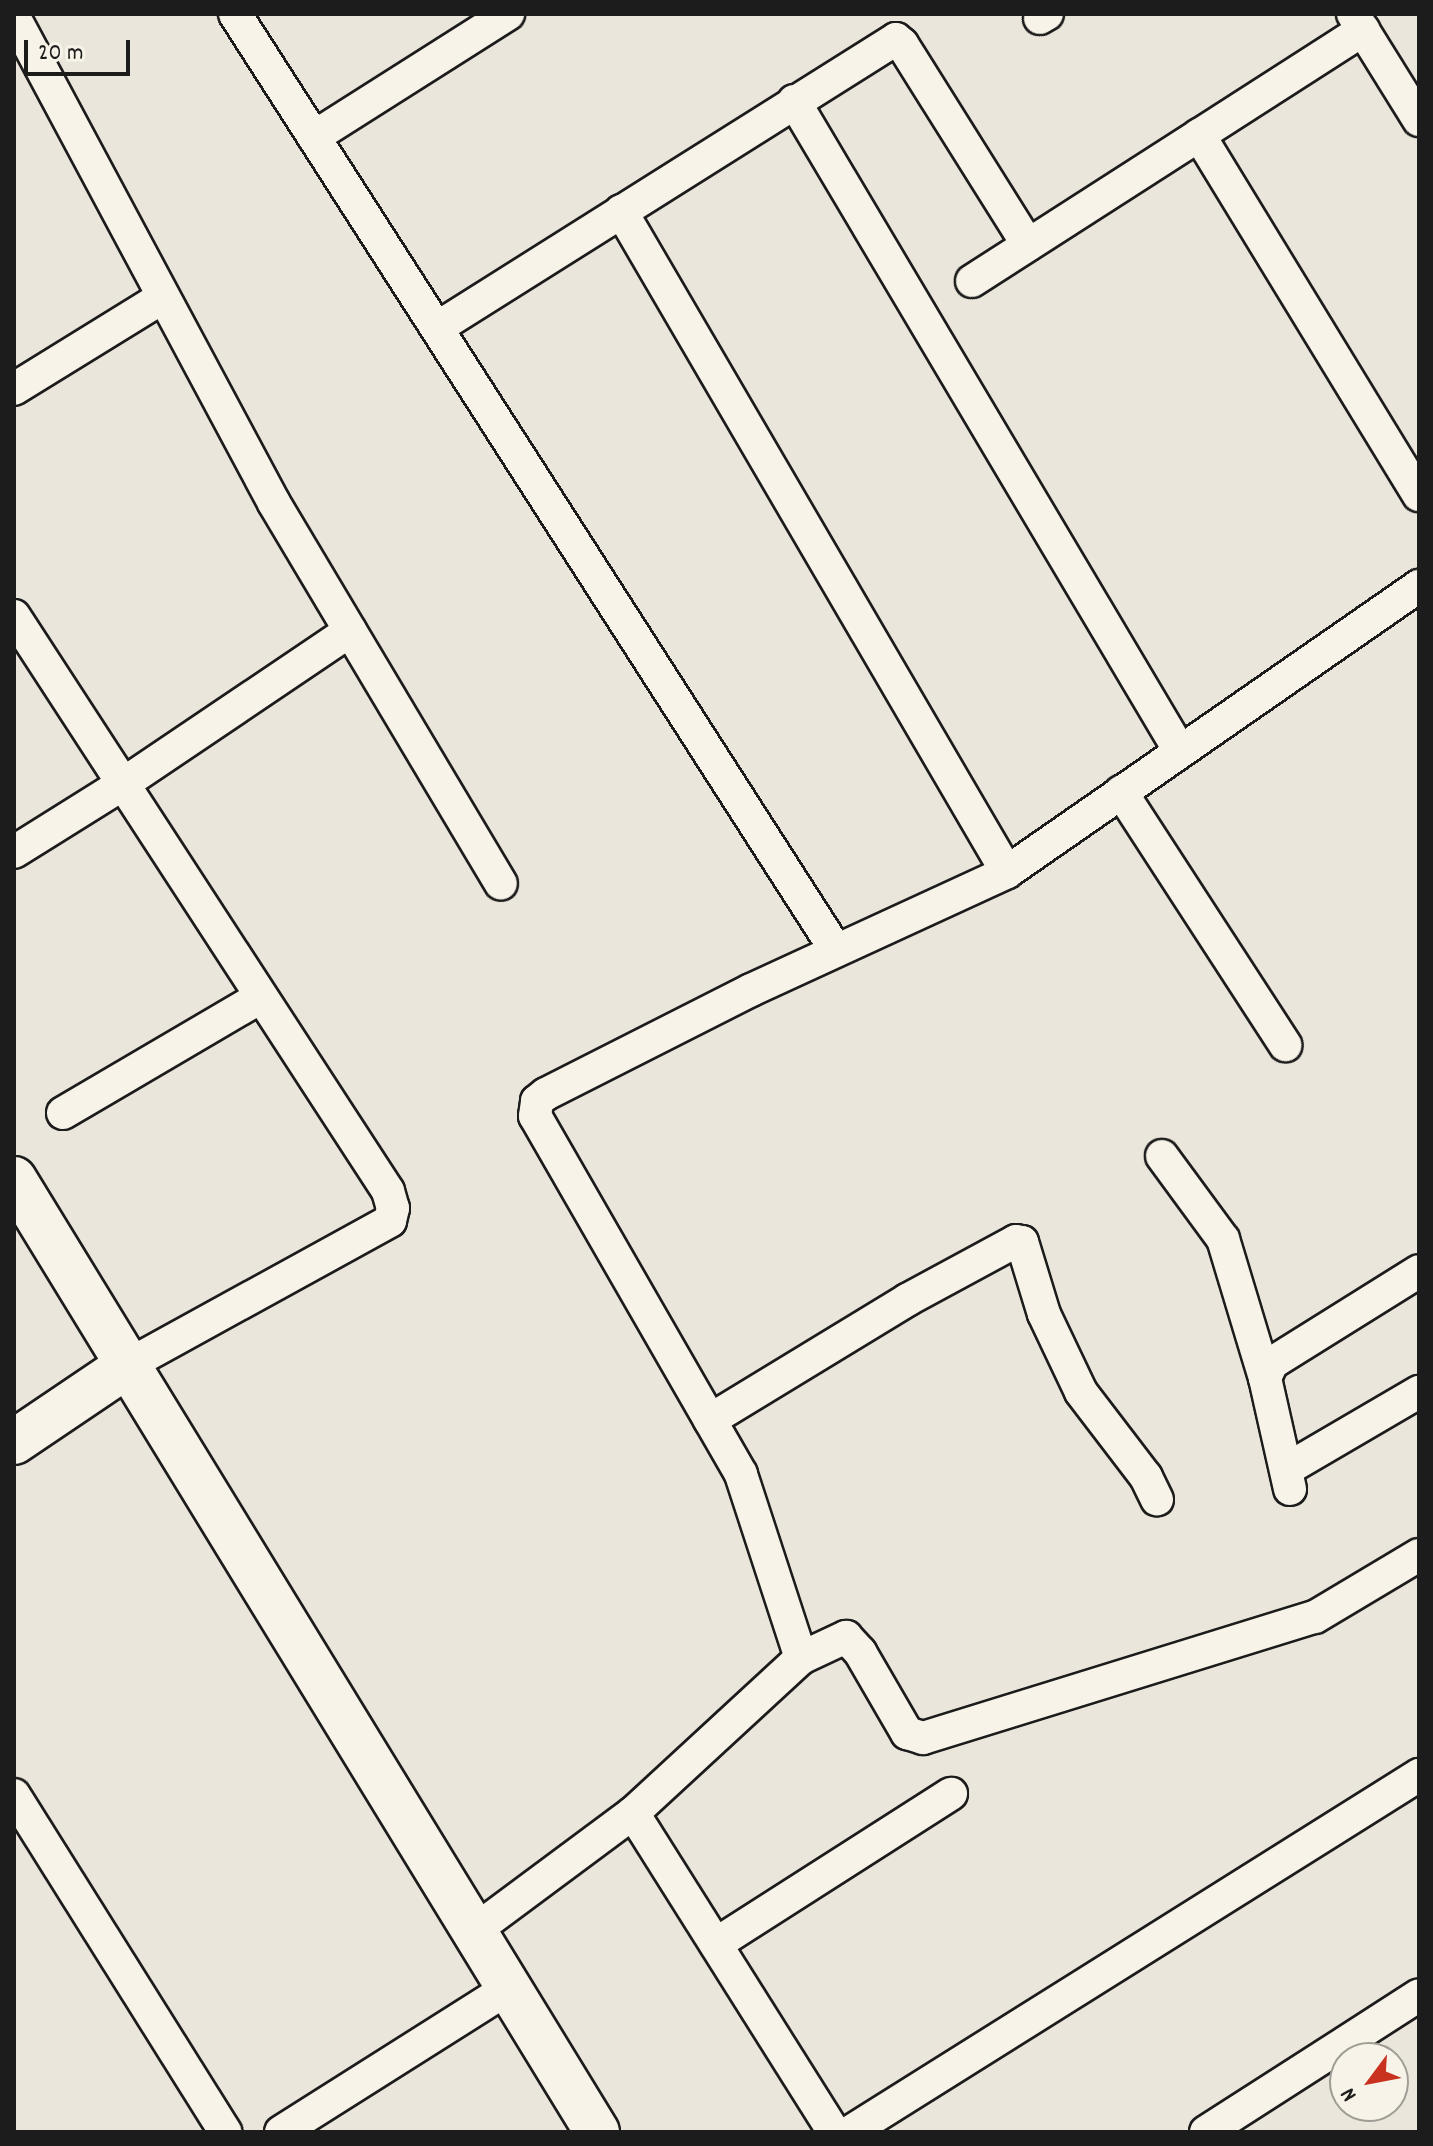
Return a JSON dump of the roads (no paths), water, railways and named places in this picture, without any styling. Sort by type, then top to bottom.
[{"type":"street","points":[[235,14],[836,950]]},
{"type":"street","points":[[314,137],[508,14]]},
{"type":"street","points":[[14,17],[274,503],[501,884]]},
{"type":"street","points":[[972,281],[1199,135],[1358,22],[1419,120]]},
{"type":"street","points":[[437,328],[896,39],[1028,245]]},
{"type":"street","points":[[794,101],[1180,751]]},
{"type":"street","points":[[1199,135],[1419,495]]},
{"type":"street","points":[[621,211],[1007,872]]},
{"type":"street","points":[[14,389],[163,297]]},
{"type":"street","points":[[801,1658],[741,1474],[535,1116],[537,1101],[696,1017],[1007,872],[1419,586]]},
{"type":"street","points":[[14,616],[388,1191],[393,1208],[390,1221],[128,1365],[14,1442]]},
{"type":"street","points":[[14,852],[123,784],[350,631]]},
{"type":"street","points":[[1121,792],[1285,1045]]},
{"type":"street","points":[[63,1113],[261,997]]},
{"type":"street","points":[[1162,1156],[1223,1239],[1265,1378],[1289,1479],[1419,1392]]},
{"type":"street","points":[[14,1179],[597,2132]]},
{"type":"street","points":[[710,1420],[907,1300],[1016,1241],[1022,1242],[1044,1314],[1081,1392],[1146,1477],[1157,1500]]},
{"type":"street","points":[[1265,1378],[1272,1363],[1419,1271]]},
{"type":"street","points":[[474,1931],[633,1813],[801,1658],[846,1637],[860,1652],[907,1733],[923,1738],[1315,1617],[1419,1555]]},
{"type":"street","points":[[850,2132],[1419,1775]]},
{"type":"street","points":[[716,1944],[951,1794]]},
{"type":"street","points":[[14,1795],[225,2132]]},
{"type":"street","points":[[633,1813],[834,2132]]},
{"type":"street","points":[[281,2132],[509,1988]]},
{"type":"street","points":[[1206,2132],[1419,1995]]}]
